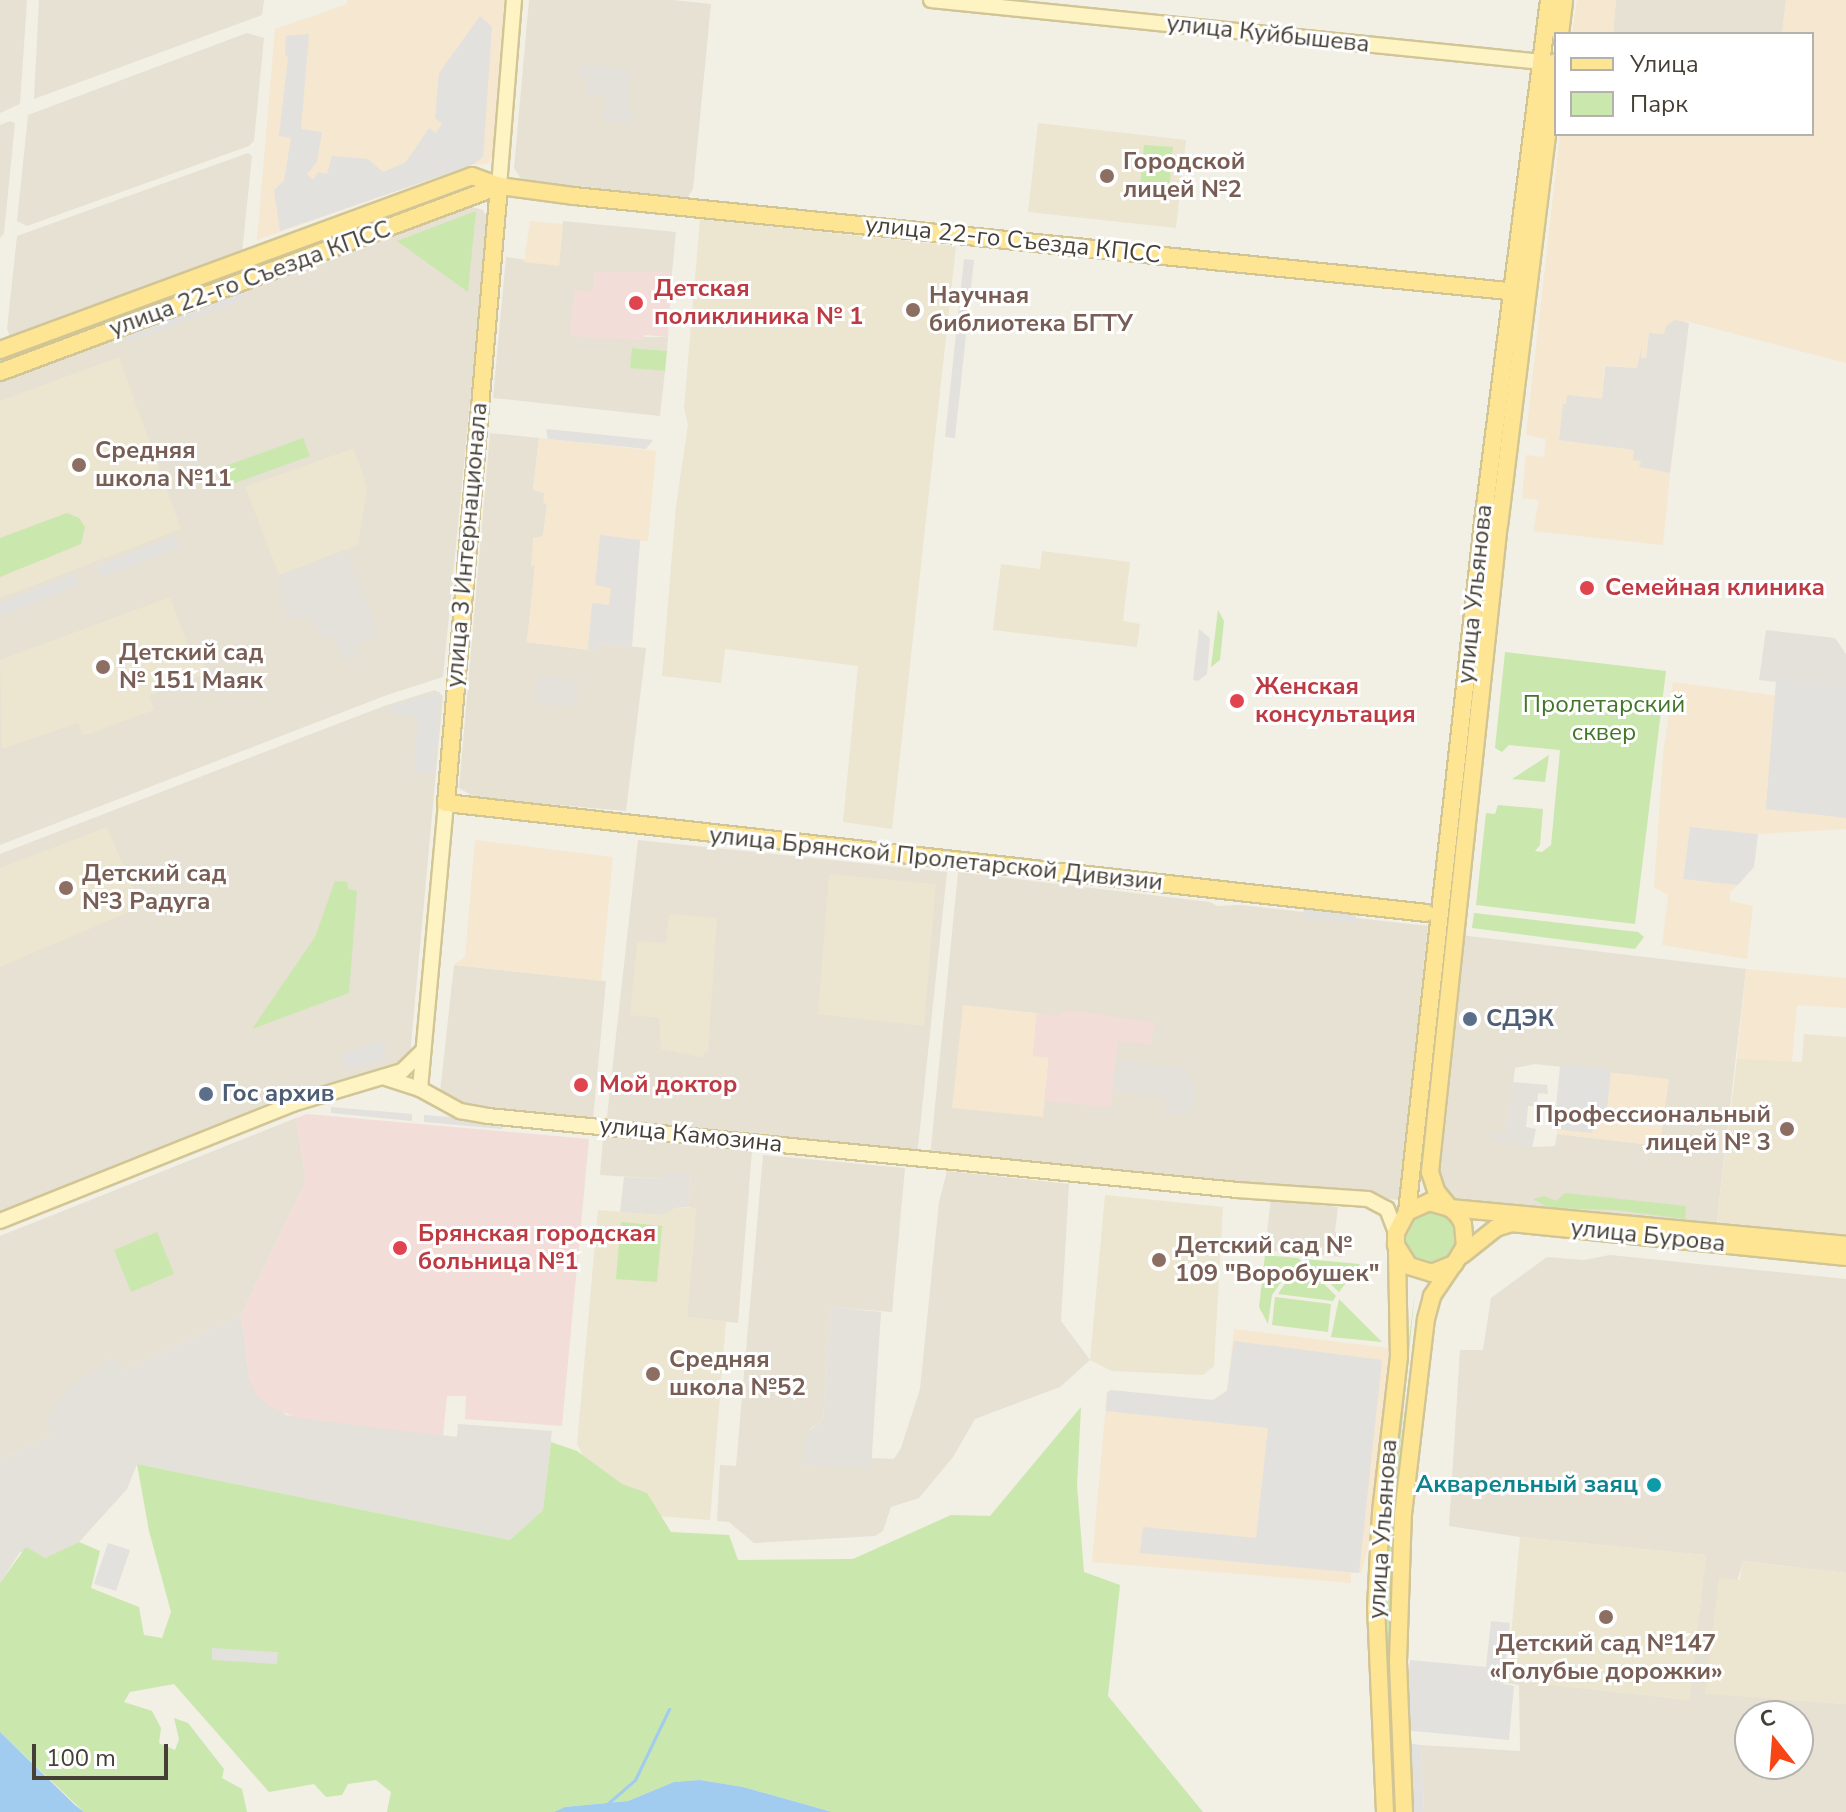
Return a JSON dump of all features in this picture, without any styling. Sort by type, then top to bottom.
[{"type":"main road","name":"улица Ульянова","points":[[1407,1212],[1412,1190],[1481,537],[1520,293],[1551,63],[1549,0]]},
{"type":"main road","points":[[1560,32],[1564,0]]},
{"type":"main road","name":"улица 22-го Съезда КПСС","points":[[0,350],[472,176],[499,186],[1520,293]]},
{"type":"main road","name":"улица 22-го Съезда КПСС","points":[[0,372],[499,186]]},
{"type":"main road","name":"улица 3 Интернационала","points":[[446,803],[499,186]]},
{"type":"main road","name":"улица Ульянова","points":[[1450,1208],[1436,1191],[1430,1172],[1520,293]]},
{"type":"main road","name":"улица Брянской Пролетарской Дивизии","points":[[446,803],[1426,913]]},
{"type":"main road","points":[[1429,1202],[1450,1208],[1463,1224],[1465,1246],[1457,1260],[1432,1273],[1420,1271],[1401,1257],[1396,1239],[1407,1212],[1429,1202]]},
{"type":"main road","name":"улица Бурова","points":[[1450,1208],[1846,1245]]},
{"type":"main road","name":"улица Бурова","points":[[1457,1260],[1496,1228],[1511,1223],[1846,1257]]},
{"type":"main road","name":"улица Ульянова","points":[[1385,1812],[1376,1608],[1381,1512],[1399,1357],[1396,1239]]},
{"type":"main road","name":"улица Ульянова","points":[[1404,1812],[1398,1661],[1403,1514],[1426,1319],[1432,1296],[1457,1260]]},
{"type":"street","name":"улица 3 Интернационала","points":[[499,186],[514,0]]},
{"type":"street","name":"улица Куйбышева","points":[[931,0],[1551,63]]},
{"type":"street","points":[[249,258],[255,276]]},
{"type":"street","name":"улица 3 Интернационала","points":[[420,1089],[446,803]]},
{"type":"street","points":[[0,1221],[292,1104],[402,1071],[423,1051]]},
{"type":"street","name":"улица Камозина","points":[[383,1077],[420,1089],[460,1111],[1099,1177],[1368,1199],[1387,1209],[1396,1239]]},
{"type":"shaded area","points":[[0,0],[27,0],[20,104],[0,113]]},
{"type":"shaded area","points":[[39,0],[264,0],[262,15],[34,99]]},
{"type":"shaded area","points":[[347,0],[507,0],[493,156],[488,164],[472,165],[257,240],[275,29],[347,4]]},
{"type":"shaded area","points":[[529,0],[673,0],[711,4],[693,189],[687,198],[522,180],[514,168]]},
{"type":"shaded area","points":[[1577,0],[1616,0],[1613,32],[1572,32]]},
{"type":"shaded area","points":[[1616,0],[1786,0],[1782,32],[1613,32]]},
{"type":"shaded area","points":[[1786,0],[1846,0],[1846,363],[1686,321],[1666,327],[1664,334],[1649,333],[1646,359],[1641,358],[1637,368],[1604,365],[1602,399],[1563,404],[1559,440],[1634,450],[1641,461],[1640,467],[1670,473],[1663,545],[1533,531],[1539,500],[1522,498],[1526,455],[1544,457],[1546,439],[1526,435],[1560,136],[1814,136],[1814,32],[1782,32]]},
{"type":"shaded area","points":[[480,16],[492,27],[483,157],[472,165],[280,231],[274,190],[284,181],[291,138],[279,136],[288,57],[285,54],[286,36],[309,34],[301,129],[322,132],[317,162],[307,174],[313,180],[318,172],[327,174],[332,156],[368,159],[383,172],[406,162],[429,128],[436,133],[442,124],[435,118],[439,73]]},
{"type":"shaded area","points":[[247,33],[264,38],[254,141],[249,146],[27,226],[17,221],[28,115]]},
{"type":"shaded area","points":[[579,64],[631,70],[627,108],[634,109],[632,124],[603,121],[606,95],[586,93],[587,78],[578,77]]},
{"type":"shaded area","points":[[10,121],[15,123],[4,233],[0,238],[0,125]]},
{"type":"shaded area","name":"Городской лицей №2","points":[[1038,123],[1186,140],[1176,228],[1028,212]]},
{"type":"shaded area","points":[[248,153],[252,156],[242,253],[16,340],[10,336],[7,329],[17,236]]},
{"type":"shaded area","points":[[472,207],[483,210],[488,220],[443,677],[387,695],[0,845],[0,378]]},
{"type":"shaded area","points":[[700,219],[956,246],[892,829],[843,822],[858,666],[725,649],[721,683],[662,676],[676,506],[688,425],[684,408]]},
{"type":"shaded area","points":[[530,221],[563,224],[559,266],[524,262]]},
{"type":"shaded area","points":[[563,221],[676,232],[672,272],[595,272],[593,292],[626,337],[668,337],[667,351],[633,348],[630,367],[665,371],[660,416],[493,398],[506,257],[559,265]]},
{"type":"shaded area","points":[[964,259],[974,260],[955,438],[945,437]]},
{"type":"shaded area","points":[[595,272],[672,272],[668,337],[645,335],[644,340],[638,340],[570,336],[574,290],[593,292]]},
{"type":"shaded area","points":[[241,289],[245,299],[129,342],[125,332]]},
{"type":"shaded area","points":[[1675,320],[1689,323],[1670,473],[1639,467],[1641,461],[1633,460],[1634,450],[1559,440],[1567,395],[1602,399],[1605,366],[1637,368],[1642,346],[1641,358],[1646,358],[1649,333],[1664,334],[1666,326]]},
{"type":"shaded area","name":"Средняя школа №11","points":[[119,357],[181,529],[0,598],[0,401]]},
{"type":"shaded area","points":[[546,429],[653,440],[646,449],[548,439]]},
{"type":"shaded area","points":[[490,433],[539,438],[533,489],[545,493],[547,504],[543,536],[531,565],[535,566],[527,642],[596,651],[597,643],[646,648],[626,811],[476,798],[459,788]]},
{"type":"shaded area","points":[[539,438],[656,451],[648,541],[640,541],[632,647],[598,643],[597,651],[527,642],[535,566],[531,565],[533,538],[543,536],[547,504],[543,503],[544,493],[533,490]]},
{"type":"shaded area","points":[[354,448],[367,487],[358,545],[279,575],[245,487]]},
{"type":"shaded area","points":[[600,535],[640,540],[632,647],[598,643],[597,651],[588,650],[592,603],[609,605],[611,588],[595,585]]},
{"type":"shaded area","points":[[175,536],[180,547],[101,577],[97,566]]},
{"type":"shaded area","points":[[347,550],[377,631],[372,640],[354,645],[358,656],[343,661],[333,635],[325,638],[309,618],[300,621],[298,616],[287,620],[277,584],[279,575]]},
{"type":"shaded area","points":[[1042,551],[1130,562],[1123,621],[1140,624],[1137,647],[993,630],[1001,564],[1040,569]]},
{"type":"shaded area","points":[[75,574],[79,585],[0,616],[0,603]]},
{"type":"shaded area","name":"Детский сад № 151 Маяк","points":[[170,597],[188,646],[195,644],[208,673],[149,696],[154,710],[83,736],[78,723],[2,749],[0,660]]},
{"type":"shaded area","points":[[1199,629],[1210,638],[1207,674],[1198,681],[1193,680]]},
{"type":"shaded area","points":[[1766,630],[1835,638],[1846,654],[1846,818],[1766,809],[1777,682],[1759,680]]},
{"type":"shaded area","points":[[539,675],[573,679],[577,683],[576,707],[536,703]]},
{"type":"shaded area","points":[[1776,680],[1846,688],[1846,817],[1766,809]]},
{"type":"shaded area","points":[[1673,682],[1778,696],[1766,809],[1846,818],[1846,829],[1758,834],[1690,827],[1683,878],[1738,885],[1730,893],[1730,901],[1753,906],[1747,959],[1662,945],[1668,895],[1654,887],[1663,756]]},
{"type":"shaded area","points":[[435,690],[443,696],[410,1055],[403,1061],[288,1095],[0,1214],[0,854],[384,706]]},
{"type":"shaded area","points":[[440,692],[435,774],[414,771],[418,717],[388,712],[389,706]]},
{"type":"shaded area","name":"Детский сад №3 Радуга","points":[[107,827],[141,907],[0,967],[0,868]]},
{"type":"shaded area","points":[[1690,827],[1758,834],[1754,867],[1738,885],[1683,879]]},
{"type":"shaded area","points":[[475,840],[613,857],[601,981],[454,965],[465,957]]},
{"type":"shaded area","points":[[638,840],[947,872],[917,1156],[606,1125]]},
{"type":"shaded area","points":[[958,872],[1210,902],[1217,906],[1241,905],[1428,926],[1399,1200],[930,1157]]},
{"type":"shaded area","points":[[829,874],[936,884],[924,1026],[818,1014]]},
{"type":"shaded area","points":[[1303,900],[1358,906],[1355,923],[1304,918]]},
{"type":"shaded area","points":[[669,914],[717,918],[708,1051],[705,1051],[703,1058],[661,1049],[659,1018],[630,1015],[637,941],[666,943]]},
{"type":"shaded area","points":[[1460,935],[1746,969],[1716,1229],[1458,1201],[1437,1184]],"holes":[[[1535,1064],[1563,1067],[1660,1146],[1557,1134],[1555,1146],[1532,1147],[1493,1130],[1507,1133],[1515,1068]]]},
{"type":"shaded area","points":[[454,965],[606,981],[593,1119],[474,1109],[450,1101],[440,1092]]},
{"type":"shaded area","points":[[1746,969],[1846,978],[1846,1008],[1797,1005],[1794,1065],[1737,1059]]},
{"type":"shaded area","points":[[963,1005],[1037,1013],[1033,1055],[1049,1057],[1043,1117],[952,1108]]},
{"type":"shaded area","points":[[1069,1010],[1155,1023],[1151,1044],[1118,1041],[1111,1107],[1044,1101],[1049,1058],[1033,1056],[1037,1013],[1057,1016]]},
{"type":"shaded area","name":"Профессиональный лицей № 3","points":[[1804,1034],[1846,1037],[1846,1238],[1720,1224],[1717,1220],[1737,1059],[1802,1062]]},
{"type":"shaded area","points":[[382,1041],[387,1058],[346,1070],[341,1054]]},
{"type":"shaded area","points":[[1115,1060],[1186,1069],[1196,1087],[1193,1113],[1165,1113],[1166,1098],[1112,1090]]},
{"type":"shaded area","points":[[1560,1065],[1611,1069],[1607,1111],[1595,1110],[1592,1133],[1554,1129]]},
{"type":"shaded area","points":[[1563,1067],[1669,1079],[1660,1146],[1557,1134]]},
{"type":"shaded area","points":[[1513,1082],[1547,1085],[1548,1094],[1538,1093],[1537,1106],[1528,1106],[1526,1127],[1536,1129],[1532,1148],[1491,1140],[1493,1130],[1507,1132]]},
{"type":"shaded area","points":[[331,1107],[412,1114],[412,1121],[331,1113]]},
{"type":"shaded area","name":"Брянская городская больница №1","points":[[307,1114],[589,1139],[562,1426],[465,1419],[466,1396],[447,1396],[443,1436],[298,1418],[273,1408],[257,1396],[250,1381],[241,1315],[306,1181],[296,1118]]},
{"type":"shaded area","points":[[424,1115],[502,1121],[502,1129],[424,1122]]},
{"type":"shaded area","points":[[296,1118],[306,1181],[241,1315],[125,1370],[112,1357],[51,1435],[0,1460],[0,1236]]},
{"type":"shaded area","points":[[608,1133],[748,1147],[752,1151],[738,1323],[687,1317],[696,1209],[688,1207],[691,1175],[663,1179],[600,1175],[603,1138]]},
{"type":"shaded area","points":[[763,1155],[905,1168],[892,1312],[831,1307],[823,1420],[810,1429],[803,1465],[870,1468],[871,1458],[894,1459],[901,1448],[920,1389],[939,1202],[947,1171],[1069,1184],[1061,1321],[1090,1360],[1060,1387],[975,1419],[953,1457],[919,1498],[891,1507],[883,1531],[875,1536],[754,1543],[729,1522],[717,1521],[720,1465],[736,1466]]},
{"type":"shaded area","points":[[664,1172],[691,1175],[688,1207],[679,1207],[661,1215],[620,1212],[624,1177],[662,1179]]},
{"type":"shaded area","name":"Детский сад № 109 \"Воробушек\"","points":[[1105,1195],[1223,1207],[1214,1366],[1203,1375],[1112,1371],[1090,1360]]},
{"type":"shaded area","points":[[1271,1199],[1338,1207],[1335,1231],[1345,1244],[1342,1257],[1265,1250]]},
{"type":"shaded area","name":"Средняя школа №52","points":[[679,1207],[696,1208],[687,1317],[726,1321],[710,1520],[642,1515],[607,1501],[577,1444],[598,1210],[661,1215]]},
{"type":"shaded area","points":[[1610,1255],[1846,1279],[1846,1573],[1743,1561],[1705,1693],[1795,1700],[1734,1700],[1734,1780],[1814,1780],[1814,1702],[1846,1704],[1846,1812],[1424,1812],[1421,1745],[1520,1751],[1519,1685],[1507,1680],[1689,1700],[1706,1555],[1520,1537],[1449,1526],[1460,1350],[1483,1350],[1491,1298],[1547,1257],[1584,1260]]},
{"type":"shaded area","points":[[831,1307],[881,1312],[871,1469],[802,1465],[806,1433],[823,1420]]},
{"type":"shaded area","points":[[241,1315],[250,1381],[286,1415],[457,1437],[458,1424],[552,1431],[543,1510],[510,1540],[137,1464],[127,1489],[79,1542],[45,1558],[20,1552],[0,1583],[0,1460],[51,1435],[46,1419],[67,1389],[113,1357],[125,1370]]},
{"type":"shaded area","points":[[1234,1329],[1389,1348],[1368,1548],[1361,1573],[1351,1572],[1351,1583],[1092,1562],[1107,1392],[1213,1400],[1227,1390]]},
{"type":"shaded area","points":[[1234,1341],[1382,1360],[1359,1573],[1140,1553],[1143,1527],[1256,1538],[1268,1428],[1106,1411],[1107,1392],[1111,1390],[1213,1400],[1227,1391]]},
{"type":"shaded area","name":"Детский сад №147 «Голубые дорожки»","points":[[1520,1537],[1706,1555],[1689,1700],[1507,1680]]},
{"type":"shaded area","points":[[108,1543],[130,1550],[116,1591],[94,1584]]},
{"type":"shaded area","points":[[1742,1561],[1846,1573],[1846,1704],[1705,1694],[1719,1578],[1740,1580]]},
{"type":"shaded area","points":[[1491,1621],[1510,1623],[1503,1684],[1514,1686],[1509,1740],[1403,1730],[1410,1660],[1486,1667]]},
{"type":"shaded area","points":[[212,1648],[278,1652],[277,1664],[212,1660]]},
{"type":"shaded area","points":[[1405,1743],[1421,1745],[1424,1812],[1410,1812]]},
{"type":"green space","points":[[1144,145],[1173,147],[1169,189],[1140,186]]},
{"type":"green space","points":[[473,183],[477,187],[258,266],[257,263]]},
{"type":"green space","points":[[476,211],[468,292],[397,241]]},
{"type":"green space","points":[[233,270],[235,277],[0,366],[0,354]]},
{"type":"green space","points":[[632,348],[667,351],[665,371],[630,368]]},
{"type":"green space","points":[[303,438],[310,456],[224,487],[217,469]]},
{"type":"green space","points":[[67,513],[79,518],[85,527],[81,544],[0,577],[0,538]]},
{"type":"green space","points":[[1218,610],[1224,621],[1220,660],[1211,667]]},
{"type":"green space","name":"Пролетарский сквер","points":[[1505,652],[1666,671],[1635,924],[1476,905],[1486,813],[1495,814],[1498,805],[1543,809],[1540,845],[1535,851],[1542,852],[1551,845],[1560,750],[1509,745],[1502,752],[1495,748]]},
{"type":"green space","points":[[1549,755],[1545,782],[1512,779]]},
{"type":"green space","points":[[335,881],[347,882],[348,889],[357,891],[349,993],[252,1029],[315,937]]},
{"type":"green space","points":[[1474,913],[1638,932],[1644,937],[1635,949],[1472,928]]},
{"type":"green space","points":[[1565,1193],[1686,1206],[1685,1219],[1616,1210],[1550,1208],[1533,1199],[1544,1196],[1556,1201]]},
{"type":"green space","points":[[1431,1211],[1450,1219],[1458,1238],[1450,1257],[1431,1265],[1412,1257],[1404,1238],[1412,1219]]},
{"type":"green space","points":[[621,1222],[662,1226],[657,1282],[616,1279]]},
{"type":"green space","points":[[157,1232],[174,1274],[131,1292],[114,1250]]},
{"type":"green space","points":[[1265,1255],[1298,1258],[1315,1274],[1313,1278],[1286,1275],[1272,1295],[1268,1324],[1259,1307]]},
{"type":"green space","points":[[1304,1259],[1360,1264],[1339,1292]]},
{"type":"green space","points":[[1288,1279],[1322,1282],[1336,1296],[1333,1301],[1278,1294]]},
{"type":"green space","points":[[1415,1290],[1393,1523],[1388,1723],[1383,1633],[1387,1523]]},
{"type":"green space","points":[[1275,1297],[1331,1304],[1328,1332],[1272,1325]]},
{"type":"green space","points":[[1339,1299],[1382,1342],[1331,1337]]},
{"type":"green space","points":[[1081,1407],[1077,1485],[1084,1572],[1120,1585],[1108,1696],[1203,1812],[832,1812],[743,1787],[700,1780],[674,1782],[628,1801],[565,1807],[554,1812],[387,1812],[391,1792],[376,1780],[348,1784],[342,1795],[326,1797],[314,1784],[269,1792],[174,1684],[130,1692],[124,1702],[152,1711],[161,1728],[159,1743],[175,1750],[179,1739],[174,1718],[188,1723],[224,1769],[222,1778],[242,1789],[247,1812],[84,1812],[0,1732],[0,1583],[26,1547],[45,1558],[79,1542],[100,1551],[91,1588],[139,1607],[144,1635],[162,1638],[171,1612],[149,1531],[137,1464],[510,1540],[543,1510],[551,1442],[577,1451],[622,1484],[647,1493],[671,1532],[729,1535],[738,1560],[853,1559],[951,1515],[990,1516]]},
{"type":"water","points":[[0,1732],[75,1805],[84,1812],[0,1812]]},
{"type":"water","points":[[700,1780],[743,1787],[832,1812],[554,1812],[565,1807],[628,1801],[674,1782]]},
{"type":"waterway","points":[[604,1812],[606,1805],[635,1780],[669,1709]]},
{"type":"place","name":"Городской лицей №2","points":[[1107,176]]},
{"type":"place","name":"Детская поликлиника № 1","points":[[636,303]]},
{"type":"place","name":"Научная библиотека БГТУ","points":[[913,310]]},
{"type":"place","name":"Средняя школа №11","points":[[79,465]]},
{"type":"place","name":"Семейная клиника","points":[[1587,588]]},
{"type":"place","name":"Детский сад № 151 Маяк","points":[[103,667]]},
{"type":"place","name":"Женская консультация","points":[[1237,701]]},
{"type":"place","name":"Детский сад №3 Радуга","points":[[66,888]]},
{"type":"place","name":"СДЭК","points":[[1470,1019]]},
{"type":"place","name":"Мой доктор","points":[[581,1085]]},
{"type":"place","name":"Гос архив","points":[[206,1094]]},
{"type":"place","name":"Профессиональный лицей № 3","points":[[1787,1129]]},
{"type":"place","name":"Брянская городская больница №1","points":[[400,1248]]},
{"type":"place","name":"Детский сад № 109 \"Воробушек\"","points":[[1159,1260]]},
{"type":"place","name":"Средняя школа №52","points":[[653,1374]]},
{"type":"place","name":"Акварельный заяц","points":[[1654,1485]]},
{"type":"place","name":"Детский сад №147 «Голубые дорожки»","points":[[1606,1617]]}]
